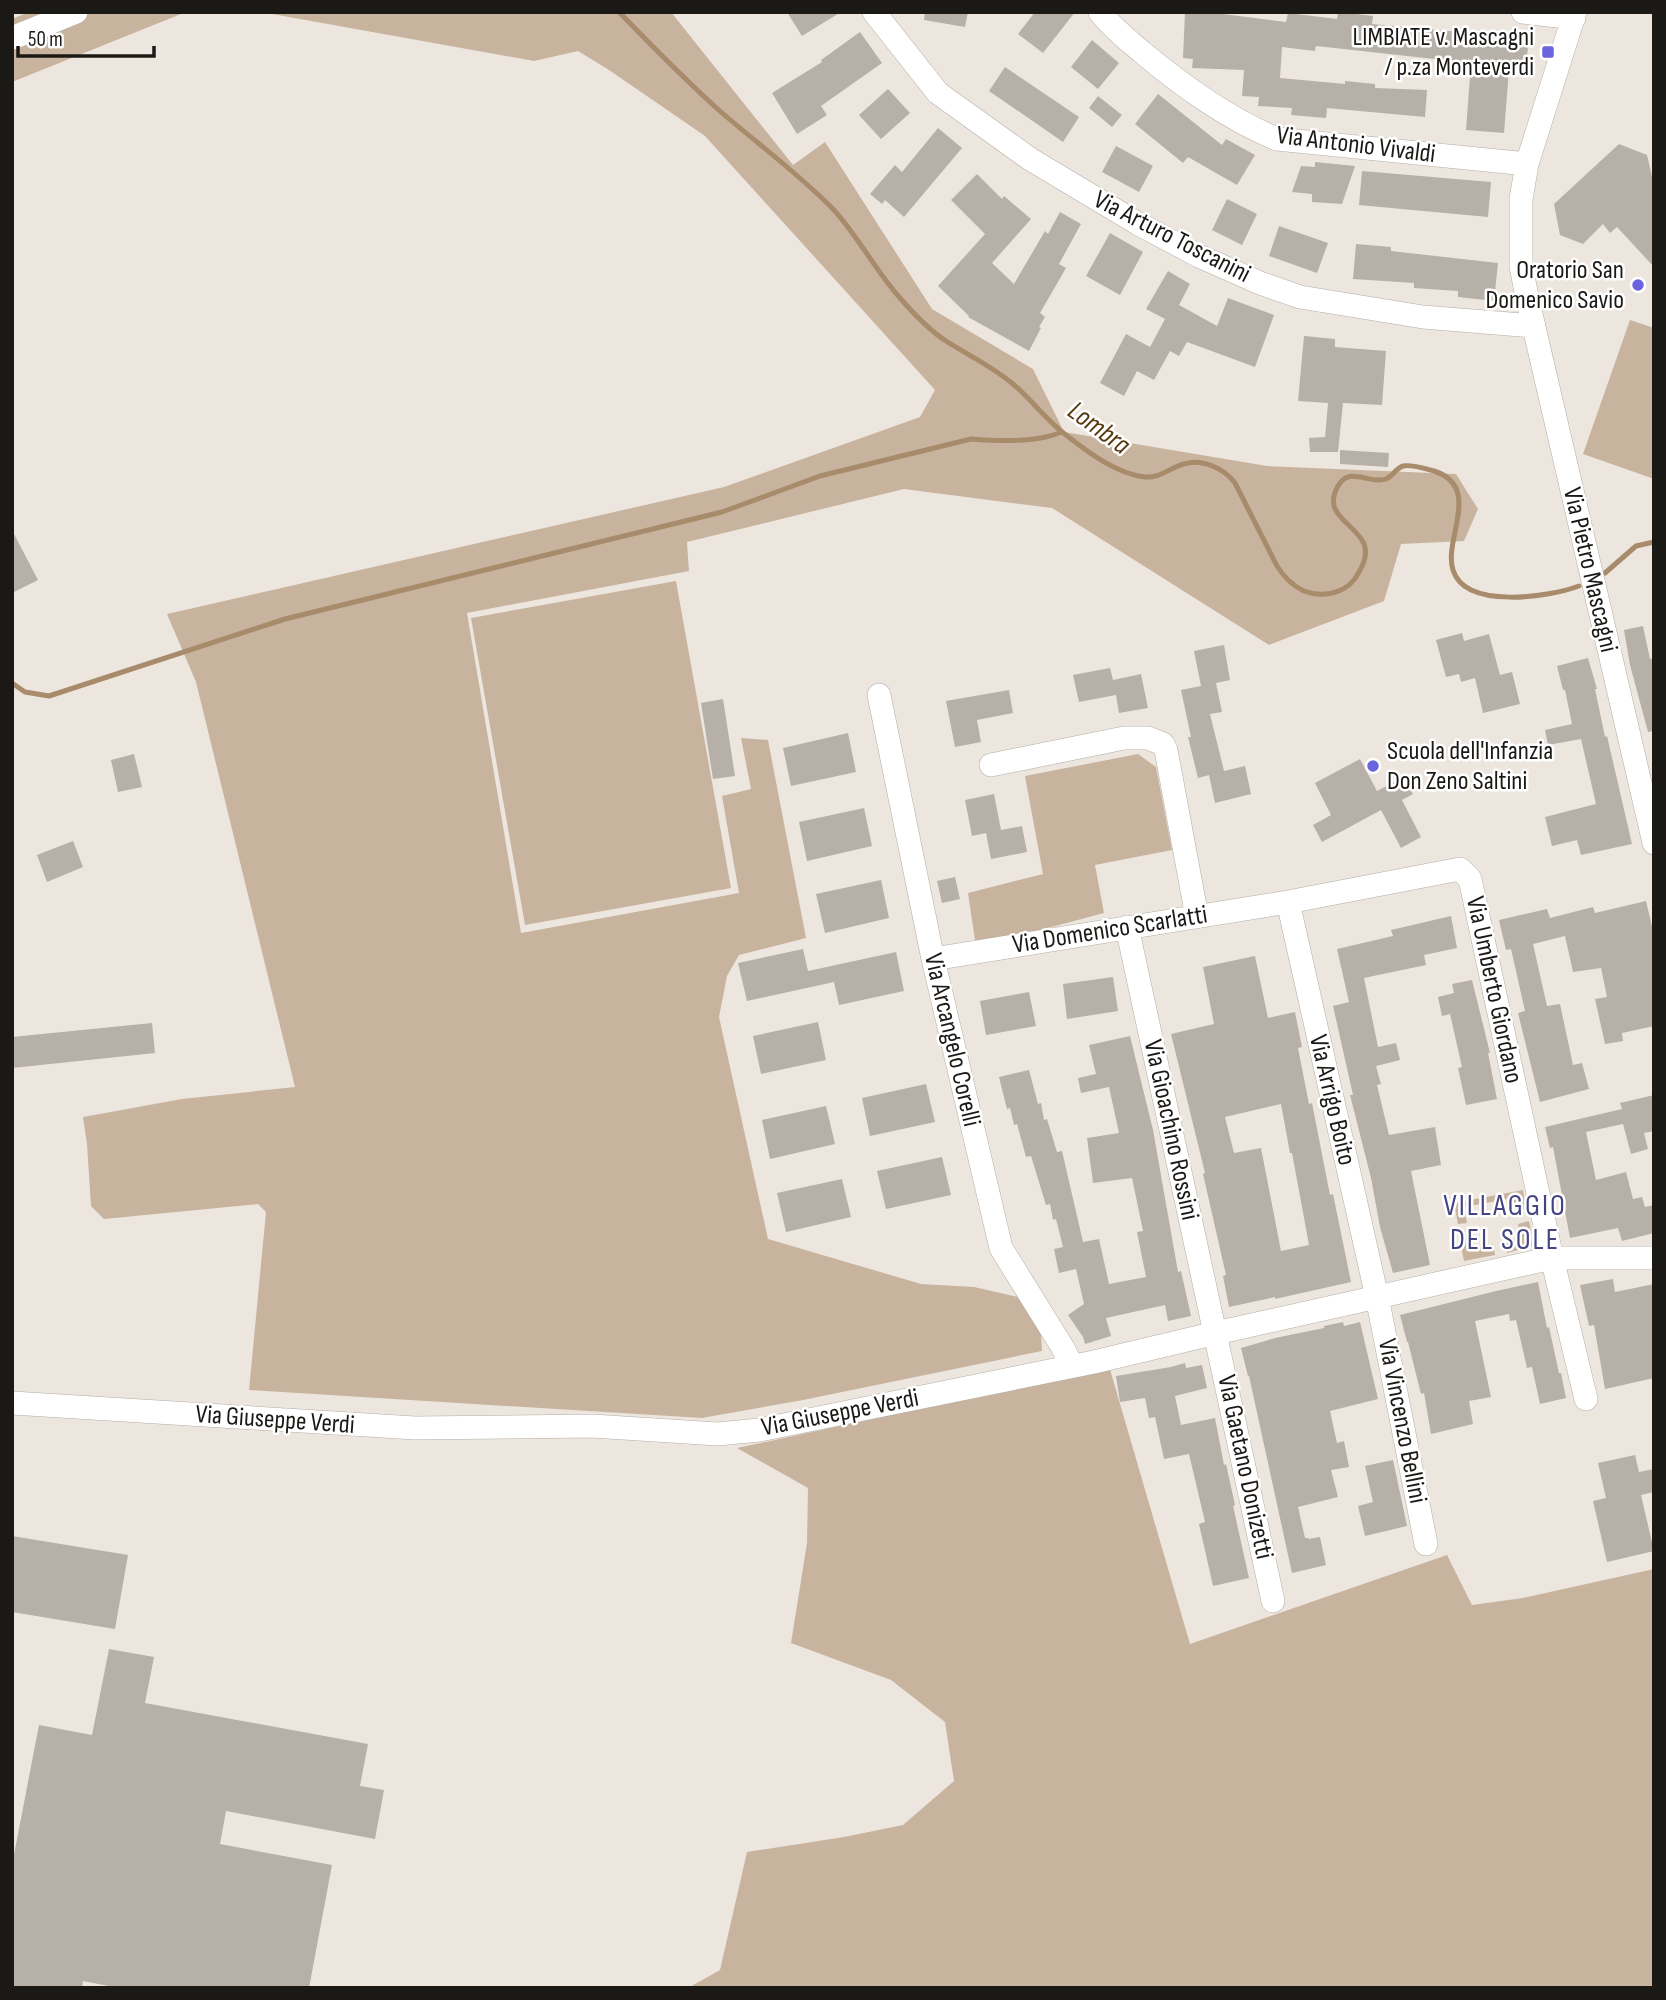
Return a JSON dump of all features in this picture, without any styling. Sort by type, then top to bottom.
[{"type":"street","points":[[12,38],[76,12]]},
{"type":"street","name":"Via Arturo Toscanini","points":[[874,12],[938,93],[1030,159],[1137,223],[1199,256],[1300,297],[1423,317],[1534,326]]},
{"type":"street","name":"Via Antonio Vivaldi","points":[[1100,12],[1110,26],[1148,58],[1218,110],[1277,139],[1527,164]]},
{"type":"street","points":[[1523,12],[1575,15]]},
{"type":"street","name":"Via Pietro Mascagni","points":[[1575,15],[1527,164],[1521,199],[1521,266],[1654,843]]},
{"type":"street","name":"Via Arcangelo Corelli","points":[[879,695],[933,959],[1001,1248],[1072,1366]]},
{"type":"street","points":[[991,765],[1124,738],[1149,738],[1163,744],[1197,917]]},
{"type":"street","name":"Via Umberto Giordano","points":[[1288,902],[1460,869],[1470,879],[1552,1258]]},
{"type":"street","name":"Via Domenico Scarlatti","points":[[933,959],[1288,902]]},
{"type":"street","name":"Via Arrigo Boito","points":[[1288,902],[1377,1297]]},
{"type":"street","name":"Via Gioachino Rossini","points":[[1127,927],[1216,1333]]},
{"type":"street","points":[[1552,1258],[1586,1399]]},
{"type":"street","name":"Via Giuseppe Verdi","points":[[12,1403],[415,1429],[592,1426],[718,1434],[759,1430],[1072,1366],[1552,1258],[1654,1258]]},
{"type":"street","name":"Via Vincenzo Bellini","points":[[1377,1297],[1426,1544]]},
{"type":"street","name":"Via Gaetano Donizetti","points":[[1216,1333],[1273,1601]]},
{"type":"shaded area","points":[[29,12],[186,12],[12,82],[12,19]]},
{"type":"shaded area","points":[[261,12],[671,12],[793,165],[825,142],[932,309],[1033,369],[1064,432],[1267,466],[1456,474],[1478,509],[1464,541],[1401,544],[1384,601],[1269,645],[1052,508],[904,489],[687,542],[689,571],[467,613],[521,933],[739,893],[722,796],[751,789],[741,738],[768,740],[806,938],[739,955],[727,976],[719,1017],[768,1239],[921,1284],[974,1287],[1022,1298],[1041,1333],[1042,1351],[702,1418],[249,1390],[266,1212],[258,1204],[104,1219],[91,1206],[83,1117],[182,1099],[295,1087],[196,682],[167,614],[724,487],[920,417],[935,390],[705,136],[578,51],[534,61]]},
{"type":"shaded area","points":[[1630,320],[1654,328],[1654,479],[1583,454]]},
{"type":"shaded area","points":[[676,581],[731,888],[525,925],[471,618]]},
{"type":"shaded area","points":[[1138,754],[1156,767],[1172,850],[1095,865],[1104,913],[976,947],[968,893],[1043,874],[1025,776]]},
{"type":"shaded area","points":[[1523,1190],[1526,1209],[1516,1211],[1513,1198],[1464,1207],[1467,1223],[1458,1224],[1454,1203]]},
{"type":"shaded area","points":[[1529,1221],[1534,1246],[1507,1253],[1504,1242],[1521,1238],[1518,1224]]},
{"type":"shaded area","points":[[1470,1234],[1473,1248],[1493,1244],[1495,1255],[1464,1261],[1459,1236]]},
{"type":"shaded area","points":[[1109,1366],[1190,1644],[1447,1555],[1472,1605],[1523,1598],[1654,1569],[1654,1988],[688,1988],[720,1970],[747,1852],[903,1825],[954,1781],[945,1722],[891,1680],[791,1643],[807,1543],[808,1488],[737,1448]]},
{"type":"building","points":[[787,12],[841,12],[802,36]]},
{"type":"building","points":[[925,12],[968,12],[965,27],[924,20]]},
{"type":"building","points":[[1035,12],[1075,12],[1043,53],[1018,34]]},
{"type":"building","points":[[1185,12],[1223,12],[1286,22],[1288,13],[1337,19],[1338,12],[1341,12],[1373,16],[1372,24],[1529,35],[1526,70],[1509,69],[1504,133],[1466,130],[1471,63],[1316,46],[1315,51],[1282,47],[1280,78],[1345,84],[1345,81],[1375,84],[1375,88],[1427,90],[1425,117],[1327,108],[1326,118],[1291,115],[1292,108],[1258,106],[1259,97],[1242,96],[1244,70],[1192,68],[1193,59],[1183,58]]},
{"type":"building","points":[[860,32],[882,63],[821,106],[827,115],[797,134],[772,93],[822,62],[821,60]]},
{"type":"building","points":[[1092,40],[1119,63],[1098,89],[1071,67]]},
{"type":"building","points":[[1005,67],[1079,117],[1063,142],[989,91]]},
{"type":"building","points":[[888,89],[910,113],[881,139],[859,115]]},
{"type":"building","points":[[1158,94],[1222,145],[1226,139],[1255,155],[1237,185],[1188,157],[1183,163],[1135,124]]},
{"type":"building","points":[[1098,96],[1122,115],[1112,127],[1089,108]]},
{"type":"building","points":[[938,128],[962,148],[904,217],[885,200],[882,204],[870,194],[895,165],[902,172]]},
{"type":"building","points":[[1619,144],[1647,155],[1654,185],[1654,267],[1617,227],[1610,233],[1603,224],[1583,244],[1560,235],[1554,204]]},
{"type":"building","points":[[1116,146],[1153,166],[1139,192],[1102,172]]},
{"type":"building","points":[[1315,162],[1355,166],[1342,204],[1312,202],[1312,194],[1292,192],[1301,166],[1315,167]]},
{"type":"building","points":[[1362,171],[1491,182],[1488,217],[1359,205]]},
{"type":"building","points":[[977,174],[1002,199],[1004,196],[1031,219],[992,263],[1014,284],[1045,231],[1048,234],[1060,212],[1081,224],[1059,264],[1066,268],[1040,313],[1045,317],[1029,351],[968,317],[938,286],[985,234],[951,200]]},
{"type":"building","points":[[1227,199],[1257,214],[1242,245],[1212,230]]},
{"type":"building","points":[[1279,226],[1328,243],[1317,273],[1269,256]]},
{"type":"building","points":[[1110,233],[1143,252],[1120,295],[1086,276]]},
{"type":"building","points":[[1356,244],[1391,247],[1391,251],[1498,263],[1494,301],[1458,297],[1458,291],[1414,288],[1414,283],[1353,279]]},
{"type":"building","points":[[1168,271],[1190,284],[1179,305],[1217,326],[1228,298],[1274,315],[1255,367],[1187,342],[1179,356],[1170,351],[1154,380],[1137,371],[1124,396],[1100,383],[1126,334],[1150,347],[1165,319],[1146,309]]},
{"type":"building","points":[[1304,336],[1335,339],[1335,347],[1386,351],[1382,405],[1343,403],[1338,452],[1310,452],[1309,438],[1325,437],[1328,403],[1298,401]]},
{"type":"building","points":[[1340,450],[1389,453],[1388,467],[1340,464]]},
{"type":"building","points":[[12,530],[38,580],[12,593]]},
{"type":"building","points":[[1643,626],[1650,659],[1654,658],[1654,731],[1648,732],[1630,665],[1624,630]]},
{"type":"building","points":[[1462,633],[1464,641],[1489,634],[1500,675],[1512,672],[1520,704],[1483,713],[1475,678],[1461,682],[1459,674],[1446,677],[1436,640]]},
{"type":"building","points":[[1224,645],[1230,680],[1216,683],[1222,712],[1210,714],[1224,771],[1245,766],[1251,794],[1215,803],[1209,775],[1198,778],[1181,690],[1201,686],[1194,651]]},
{"type":"building","points":[[1588,658],[1632,844],[1581,855],[1577,840],[1552,846],[1545,817],[1596,804],[1581,739],[1548,745],[1545,730],[1572,724],[1557,666]]},
{"type":"building","points":[[1110,668],[1113,680],[1141,674],[1148,708],[1119,713],[1116,695],[1079,702],[1073,675]]},
{"type":"building","points":[[1009,690],[1013,713],[977,720],[981,742],[955,747],[946,701]]},
{"type":"building","points":[[723,699],[735,776],[713,779],[701,703]]},
{"type":"building","points":[[848,733],[856,772],[791,786],[783,748]]},
{"type":"building","points":[[134,754],[142,787],[118,792],[111,760]]},
{"type":"building","points":[[1360,759],[1377,791],[1404,777],[1413,794],[1402,800],[1421,837],[1401,848],[1381,810],[1322,842],[1313,825],[1331,815],[1315,783]]},
{"type":"building","points":[[994,794],[1001,830],[1022,826],[1027,852],[991,859],[986,833],[972,836],[965,800]]},
{"type":"building","points":[[864,808],[872,846],[807,861],[799,822]]},
{"type":"building","points":[[73,841],[83,867],[47,882],[37,855]]},
{"type":"building","points":[[955,877],[960,899],[942,903],[937,881]]},
{"type":"building","points":[[881,880],[889,918],[825,933],[816,894]]},
{"type":"building","points":[[1646,901],[1654,935],[1654,1026],[1622,1033],[1623,1041],[1605,1044],[1595,999],[1607,997],[1601,968],[1573,972],[1565,936],[1533,944],[1547,1006],[1560,1004],[1573,1065],[1582,1063],[1589,1089],[1540,1102],[1518,1013],[1525,1011],[1511,949],[1506,950],[1499,920],[1547,909],[1550,918],[1593,907],[1595,913]]},
{"type":"building","points":[[1451,916],[1457,948],[1424,955],[1426,965],[1364,978],[1378,1047],[1396,1043],[1400,1060],[1376,1066],[1381,1084],[1377,1085],[1389,1135],[1435,1127],[1441,1165],[1411,1171],[1430,1265],[1393,1273],[1350,1095],[1353,1095],[1333,1006],[1349,1002],[1337,949],[1393,936],[1391,930]]},
{"type":"building","points":[[803,949],[808,971],[896,952],[904,991],[839,1005],[834,982],[747,1001],[738,963]]},
{"type":"building","points":[[1255,956],[1268,1018],[1295,1012],[1302,1047],[1298,1048],[1309,1104],[1312,1103],[1351,1282],[1229,1307],[1223,1276],[1226,1275],[1203,1174],[1205,1173],[1171,1034],[1214,1024],[1203,967]],"holes":[[[1281,1104],[1309,1245],[1281,1251],[1261,1148],[1234,1153],[1225,1117]]]},
{"type":"building","points":[[1113,977],[1118,1011],[1067,1019],[1063,984]]},
{"type":"building","points":[[1472,980],[1490,1053],[1497,1099],[1466,1105],[1458,1068],[1462,1067],[1450,1014],[1442,1016],[1438,997],[1454,993],[1452,984]]},
{"type":"building","points":[[1029,992],[1036,1026],[986,1035],[980,1001]]},
{"type":"building","points":[[818,1022],[826,1060],[761,1074],[753,1036]]},
{"type":"building","points":[[152,1023],[155,1053],[12,1068],[12,1037]]},
{"type":"building","points":[[1130,1036],[1153,1130],[1178,1272],[1181,1271],[1191,1316],[1168,1321],[1165,1305],[1106,1318],[1111,1336],[1085,1344],[1068,1315],[1084,1304],[1076,1269],[1059,1273],[1054,1249],[1063,1247],[1056,1219],[1053,1220],[1050,1204],[1046,1205],[1031,1156],[1026,1157],[1017,1124],[1014,1125],[1010,1108],[1007,1109],[999,1077],[1029,1070],[1038,1104],[1041,1103],[1044,1120],[1047,1119],[1057,1152],[1062,1151],[1083,1242],[1099,1239],[1109,1284],[1146,1277],[1137,1232],[1143,1231],[1132,1178],[1093,1183],[1087,1138],[1119,1133],[1109,1087],[1081,1093],[1078,1078],[1096,1074],[1089,1045]]},
{"type":"building","points":[[926,1084],[935,1122],[870,1136],[862,1098]]},
{"type":"building","points":[[1654,1095],[1654,1131],[1644,1133],[1648,1149],[1631,1154],[1623,1124],[1586,1132],[1596,1180],[1626,1172],[1633,1199],[1642,1197],[1645,1207],[1654,1205],[1654,1233],[1622,1241],[1618,1228],[1570,1238],[1553,1147],[1550,1148],[1545,1127],[1622,1109],[1620,1103]]},
{"type":"building","points":[[826,1106],[835,1144],[770,1159],[762,1120]]},
{"type":"building","points":[[942,1157],[951,1195],[886,1209],[877,1171]]},
{"type":"building","points":[[842,1179],[851,1217],[786,1232],[777,1193]]},
{"type":"building","points":[[1613,1279],[1615,1292],[1654,1284],[1654,1378],[1605,1389],[1594,1325],[1589,1326],[1580,1285]]},
{"type":"building","points":[[1538,1282],[1566,1398],[1540,1404],[1532,1367],[1527,1368],[1516,1320],[1510,1321],[1509,1314],[1475,1321],[1491,1397],[1469,1401],[1473,1424],[1431,1434],[1424,1393],[1421,1394],[1400,1315]]},
{"type":"building","points":[[1343,1322],[1344,1326],[1360,1322],[1378,1399],[1330,1411],[1337,1443],[1344,1441],[1349,1467],[1331,1470],[1338,1497],[1298,1507],[1305,1538],[1320,1537],[1326,1565],[1292,1573],[1241,1348]]},
{"type":"building","points":[[1185,1363],[1186,1368],[1202,1365],[1207,1388],[1175,1396],[1181,1425],[1215,1418],[1249,1578],[1213,1586],[1199,1524],[1205,1522],[1189,1454],[1164,1459],[1155,1417],[1149,1418],[1145,1398],[1120,1402],[1116,1376]]},
{"type":"building","points":[[1635,1455],[1639,1472],[1654,1469],[1654,1492],[1641,1495],[1654,1551],[1607,1562],[1593,1501],[1606,1498],[1598,1463]]},
{"type":"building","points":[[1393,1460],[1407,1526],[1365,1536],[1358,1506],[1373,1502],[1365,1466]]},
{"type":"building","points":[[12,1536],[128,1555],[115,1629],[12,1612]]},
{"type":"building","points":[[109,1649],[154,1657],[145,1703],[368,1744],[360,1786],[384,1790],[375,1839],[226,1811],[220,1844],[332,1865],[309,1988],[119,1988],[83,1981],[82,1988],[12,1988],[12,1865],[39,1725],[92,1735]]},
{"type":"waterway","name":"Lombra","points":[[619,12],[708,100],[833,209],[891,287],[933,332],[1005,378],[1059,429],[1113,467],[1134,475],[1151,477],[1184,464],[1198,462],[1225,473],[1235,483],[1277,566],[1289,581],[1300,589],[1320,594],[1343,589],[1357,576],[1365,557],[1364,545],[1359,535],[1336,510],[1333,499],[1343,480],[1354,476],[1373,480],[1386,479],[1401,467],[1407,466],[1434,471],[1448,479],[1456,489],[1458,515],[1451,558],[1453,570],[1461,583],[1490,596],[1510,597],[1549,594],[1579,586]]},
{"type":"waterway","points":[[12,683],[25,692],[49,696],[285,619],[722,512],[820,476],[971,439],[1029,440],[1061,432]]},
{"type":"waterway","name":"Lombra","points":[[1605,573],[1636,546],[1654,542]]},
{"type":"place","name":"LIMBIATE v. Mascagni / p.za Monteverdi","points":[[1548,52]]},
{"type":"place","name":"Oratorio San Domenico Savio","points":[[1638,285]]},
{"type":"place","name":"Scuola dell'Infanzia Don Zeno Saltini","points":[[1373,766]]},
{"type":"district","name":"VILLAGGIO DEL SOLE","points":[[1505,1223]]}]
